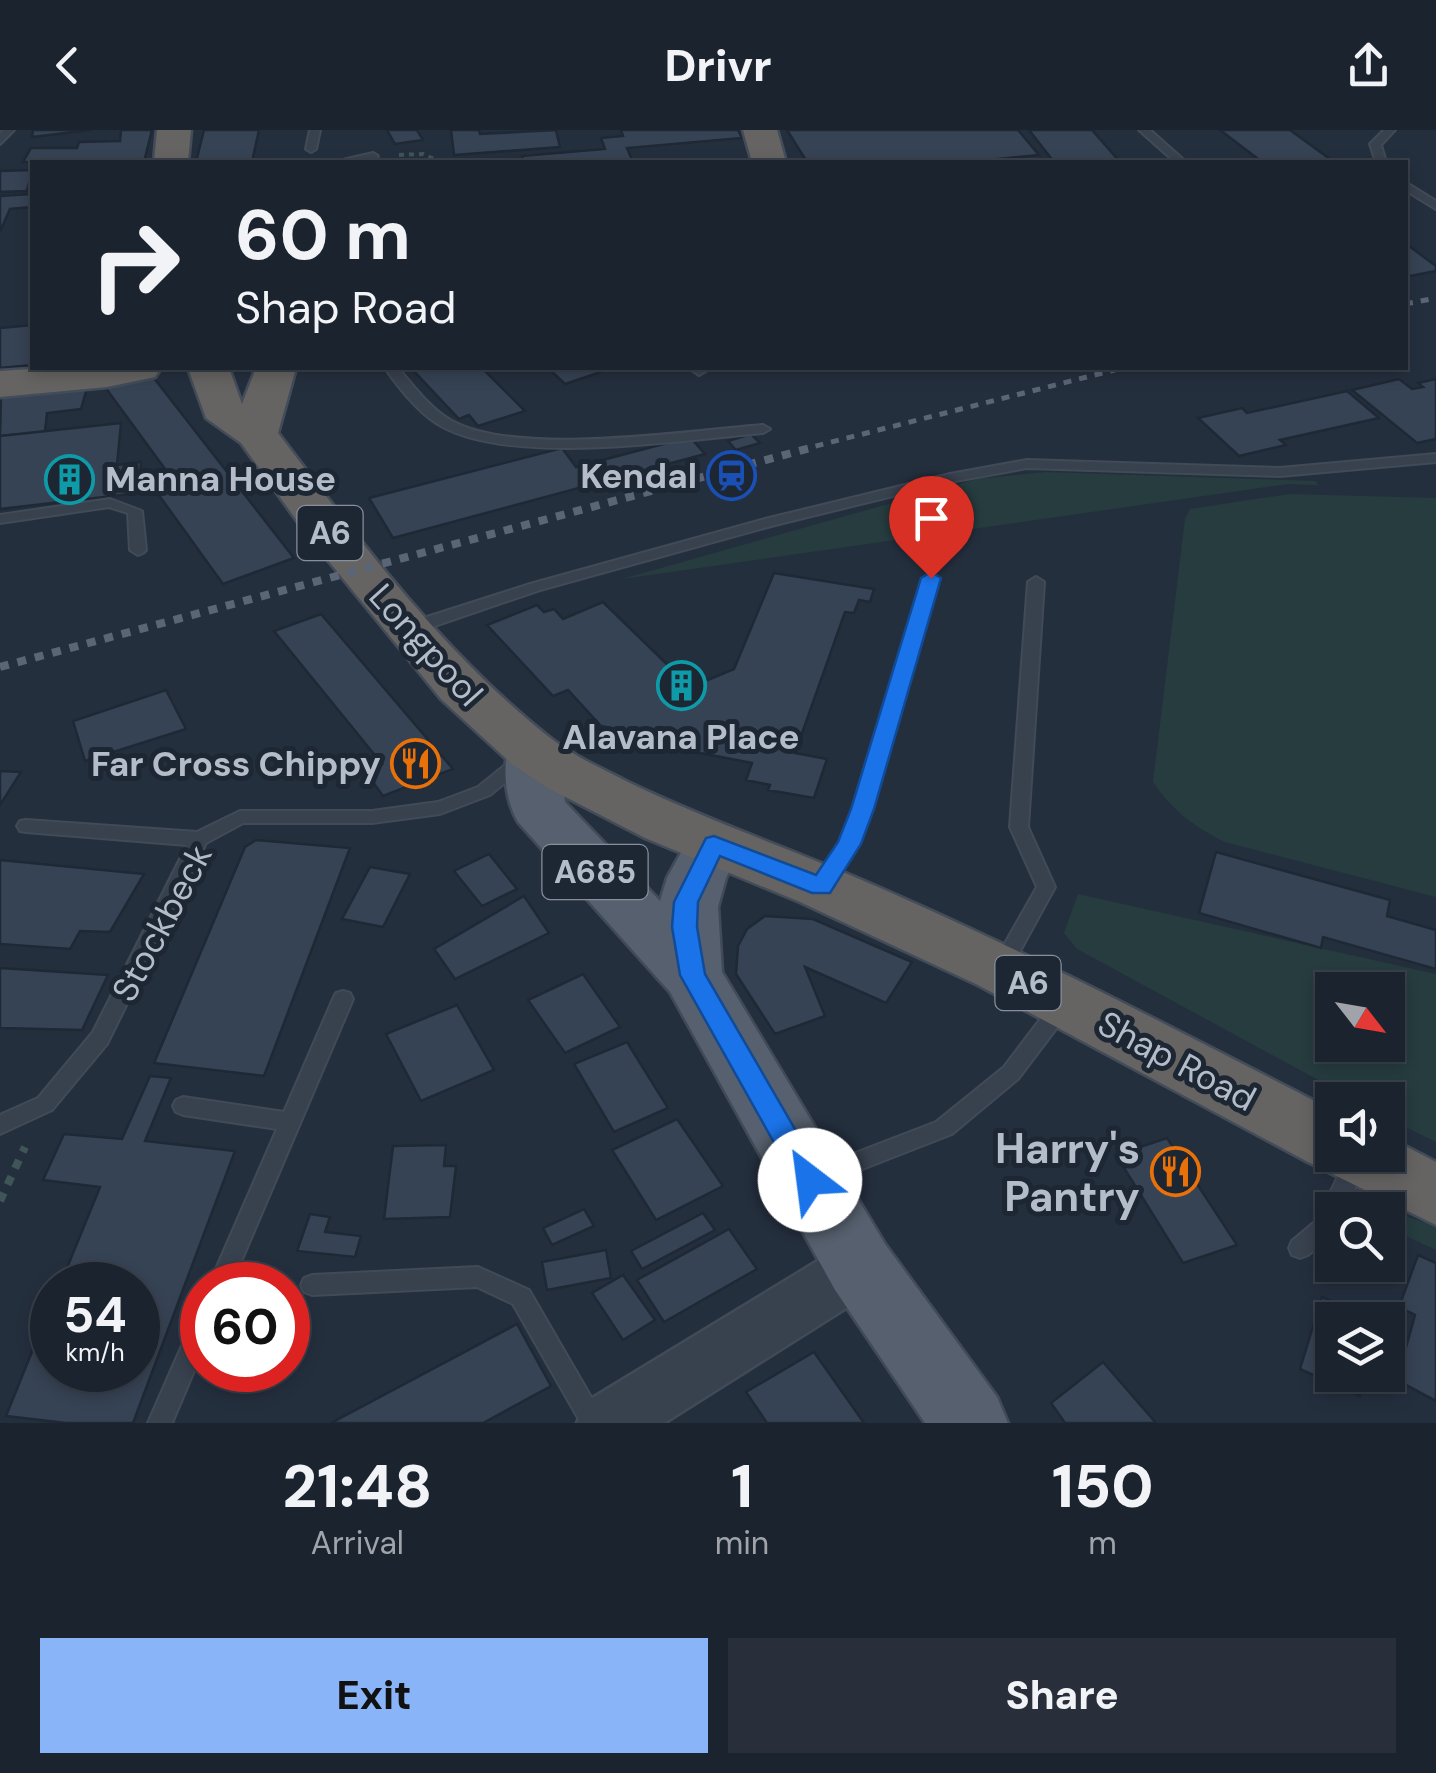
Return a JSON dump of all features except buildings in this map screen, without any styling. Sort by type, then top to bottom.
[{"type":"highway","points":[[170,160],[174,130]]},
{"type":"highway","points":[[760,130],[768,160]]},
{"type":"highway","points":[[0,384],[131,370]]},
{"type":"highway","points":[[256,434],[275,370]]},
{"type":"highway","name":"Longpool","points":[[217,374],[221,409],[256,434],[288,481],[459,687],[532,752]]},
{"type":"highway","name":"Shap Road","points":[[532,752],[611,798],[1000,968],[1315,1133]]},
{"type":"highway","points":[[1391,1172],[1436,1195]]},
{"type":"main road","name":"A685","points":[[532,752],[538,808],[692,975],[860,1267],[970,1423]]},
{"type":"main road","name":"A685","points":[[692,975],[684,927],[686,902],[714,844]]},
{"type":"street","points":[[608,1423],[860,1267]]},
{"type":"lane","points":[[0,141],[9,130]]},
{"type":"lane","points":[[311,149],[315,130]]},
{"type":"lane","points":[[1144,130],[1179,160]]},
{"type":"lane","points":[[1380,160],[1375,144],[1390,130]]},
{"type":"lane","points":[[350,160],[373,156]]},
{"type":"lane","points":[[1408,187],[1436,206]]},
{"type":"lane","points":[[393,370],[446,424],[486,438],[562,442],[763,428]]},
{"type":"lane","points":[[408,629],[534,586],[770,522],[950,478],[1027,464],[1280,472],[1436,458]]},
{"type":"lane","points":[[0,519],[110,503],[127,505],[135,511],[138,550]]},
{"type":"lane","points":[[821,887],[849,844],[862,809],[931,578]]},
{"type":"lane","points":[[1000,968],[1046,887],[1019,827],[1036,582]]},
{"type":"lane","name":"Stockbeck","points":[[0,1125],[45,1104],[100,1038],[199,839],[240,817],[372,817],[440,808],[484,791],[532,752]]},
{"type":"lane","points":[[26,826],[199,839]]},
{"type":"lane","points":[[230,1262],[343,1000]]},
{"type":"lane","points":[[810,1180],[944,1128],[1012,1073],[1064,1002]]},
{"type":"lane","points":[[183,1106],[290,1122]]},
{"type":"lane","points":[[1300,1248],[1315,1235]]},
{"type":"lane","points":[[312,1285],[478,1277],[521,1297],[594,1423]]},
{"type":"lane","points":[[160,1423],[180,1377]]},
{"type":"path","points":[[373,156],[423,154],[436,160]]},
{"type":"green space","points":[[1046,472],[1315,481],[1318,485],[1288,484],[622,579],[977,479]]},
{"type":"green space","points":[[1289,494],[1436,498],[1436,897],[1225,842],[1184,817],[1153,782],[1185,519],[1190,509]]},
{"type":"green space","points":[[1078,894],[1436,974],[1436,1142],[1405,1126],[1405,1082],[1322,1082],[1077,949],[1064,933]]},
{"type":"green space","points":[[1405,1216],[1436,1226],[1436,1250],[1405,1236]]},
{"type":"railway","points":[[1408,303],[1436,298]]},
{"type":"railway","points":[[800,450],[1114,370]]},
{"type":"railway","points":[[0,667],[810,448]]},
{"type":"place","name":"Kendal","points":[[732,476]]},
{"type":"place","name":"Manna House","points":[[70,479]]},
{"type":"place","name":"Alavana Place","points":[[681,685]]},
{"type":"place","name":"Far Cross Chippy","points":[[416,764]]},
{"type":"place","name":"Harry's Pantry","points":[[1175,1172]]},
{"type":"route","points":[[810,1180],[692,975],[684,927],[686,902],[714,844],[821,887],[849,844],[862,809],[931,578]]}]
